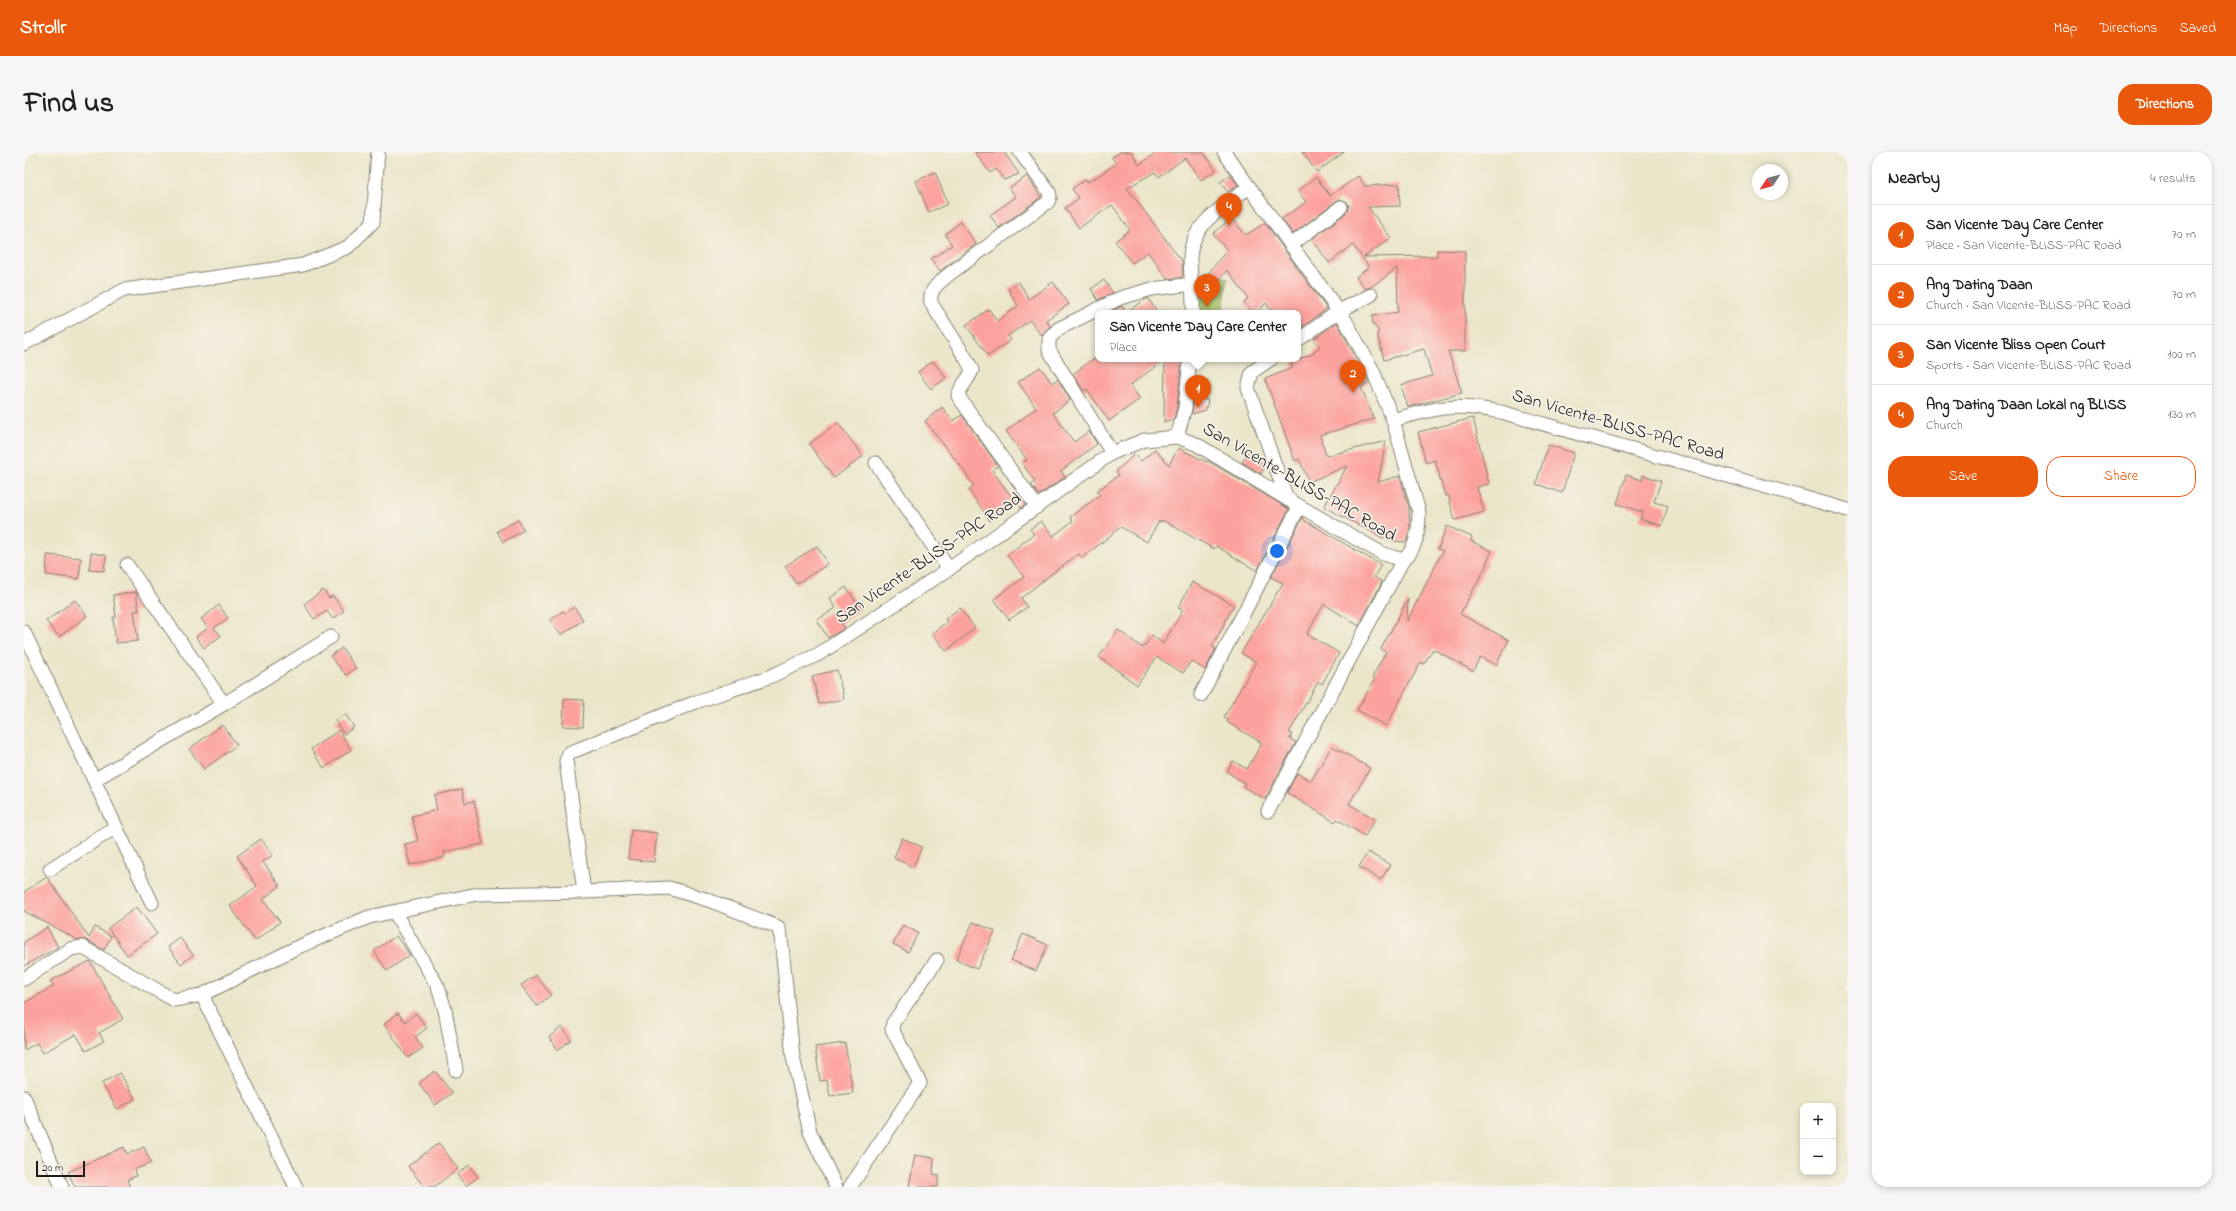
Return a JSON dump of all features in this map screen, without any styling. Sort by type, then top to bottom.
[{"type":"street","points":[[24,344],[124,290],[304,265],[348,247],[373,222],[378,152]]},
{"type":"street","points":[[1020,152],[1049,192],[1050,197],[1048,202],[948,275],[932,289],[930,295],[931,303],[968,360],[972,370],[969,378],[959,391],[958,396],[1037,507]]},
{"type":"street","points":[[1224,152],[1339,311],[1363,351],[1393,420]]},
{"type":"street","points":[[1193,310],[1193,284],[1190,256],[1198,232],[1209,218],[1249,187]]},
{"type":"street","points":[[1291,245],[1341,207]]},
{"type":"street","points":[[1096,310],[1120,298],[1152,289],[1193,284]]},
{"type":"street","points":[[1301,338],[1339,311],[1371,295]]},
{"type":"street","points":[[1095,310],[1058,329],[1049,339],[1049,350],[1112,453]]},
{"type":"street","points":[[1177,437],[1185,408],[1190,362]]},
{"type":"street","points":[[1267,362],[1252,372],[1248,388],[1287,499]]},
{"type":"street","name":"San Vicente-BLISS-PAC Road","points":[[584,892],[566,761],[569,753],[696,702],[769,677],[819,654],[949,569],[1112,453],[1144,440],[1177,437],[1196,444],[1300,507],[1383,554],[1403,560],[1408,556],[1415,544],[1419,527],[1419,512],[1393,420],[1450,406],[1464,406],[1501,412],[1848,510]]},
{"type":"street","points":[[876,463],[949,569]]},
{"type":"street","points":[[1201,695],[1300,507]]},
{"type":"street","points":[[1268,811],[1403,560]]},
{"type":"street","points":[[127,565],[224,704]]},
{"type":"street","points":[[24,632],[152,904]]},
{"type":"street","points":[[94,780],[224,704],[330,637]]},
{"type":"street","points":[[50,869],[116,827]]},
{"type":"street","points":[[24,979],[76,947],[82,947],[174,1000],[202,996],[298,947],[369,917],[395,913],[477,894],[584,892],[669,888],[708,900],[778,927],[781,937],[792,1057],[810,1132],[836,1187]]},
{"type":"street","points":[[395,913],[438,987],[445,1010],[456,1070]]},
{"type":"street","points":[[850,1187],[920,1083],[892,1029],[893,1023],[937,960]]},
{"type":"street","points":[[202,996],[296,1187]]},
{"type":"street","points":[[24,1097],[62,1187]]},
{"type":"green space","points":[[1195,273],[1228,278],[1223,310],[1189,310]]},
{"type":"building","points":[[975,152],[1004,152],[1019,174],[1004,180],[996,169],[990,173]]},
{"type":"building","points":[[1121,152],[1132,152],[1139,165],[1157,152],[1203,152],[1216,170],[1201,180],[1185,158],[1159,177],[1155,172],[1127,188],[1182,261],[1183,275],[1180,278],[1167,279],[1148,252],[1132,263],[1115,241],[1130,230],[1112,205],[1079,228],[1065,208],[1079,198],[1072,189],[1086,179],[1088,182],[1116,164],[1112,157]]},
{"type":"building","points":[[1302,152],[1344,152],[1317,172]]},
{"type":"building","points":[[935,172],[948,204],[929,212],[916,181]]},
{"type":"building","points":[[1230,175],[1238,185],[1228,192],[1220,182]]},
{"type":"building","points":[[1027,176],[1041,197],[999,228],[990,215],[1016,197],[1009,188]]},
{"type":"building","points":[[1358,176],[1365,186],[1399,184],[1400,206],[1368,207],[1391,238],[1364,257],[1437,256],[1437,250],[1465,251],[1465,351],[1448,351],[1462,393],[1408,407],[1401,385],[1432,376],[1424,349],[1384,360],[1377,333],[1379,331],[1373,324],[1372,316],[1398,312],[1397,268],[1371,287],[1365,289],[1356,277],[1369,267],[1353,245],[1329,263],[1312,239],[1346,213],[1349,206],[1347,202],[1340,199],[1336,201],[1293,234],[1282,219],[1306,202],[1298,191],[1316,177],[1330,196]]},
{"type":"building","points":[[1231,218],[1246,235],[1265,223],[1327,309],[1301,328],[1301,310],[1271,310],[1266,303],[1260,310],[1251,310],[1244,303],[1248,298],[1227,270],[1212,289],[1202,281],[1227,250],[1213,234]]},
{"type":"building","points":[[961,222],[976,244],[940,271],[931,259],[952,245],[945,234]]},
{"type":"building","points":[[1104,280],[1113,293],[1098,300],[1091,289]]},
{"type":"building","points":[[1019,282],[1029,299],[1053,282],[1069,304],[1046,320],[1050,326],[1041,335],[1030,320],[1008,336],[1011,340],[988,356],[966,325],[989,309],[997,321],[1018,306],[1008,289]]},
{"type":"building","points":[[1148,298],[1156,310],[1129,310]]},
{"type":"building","points":[[1122,306],[1125,310],[1114,310]]},
{"type":"building","points":[[1337,322],[1369,383],[1361,387],[1374,419],[1320,435],[1326,456],[1386,441],[1378,482],[1400,476],[1409,508],[1410,530],[1406,542],[1392,541],[1384,536],[1383,538],[1324,507],[1347,466],[1309,482],[1299,459],[1295,461],[1265,379],[1292,368],[1292,362],[1301,362],[1301,358],[1315,353],[1314,351],[1320,347],[1314,339]]},
{"type":"building","points":[[1093,359],[1095,359],[1095,362],[1162,362],[1130,385],[1140,399],[1109,421],[1087,389],[1084,391],[1073,374]]},
{"type":"building","points":[[933,361],[946,378],[931,389],[918,372]]},
{"type":"building","points":[[1165,362],[1182,362],[1177,407],[1174,419],[1164,422]]},
{"type":"building","points":[[1040,367],[1052,383],[1058,379],[1070,400],[1053,413],[1074,442],[1089,431],[1097,444],[1061,471],[1065,477],[1039,495],[1031,485],[1035,482],[1022,463],[1027,460],[1006,431],[1036,408],[1018,382]]},
{"type":"building","points":[[1194,398],[1208,400],[1206,410],[1192,414]]},
{"type":"building","points":[[942,407],[953,421],[962,415],[998,466],[992,470],[1016,503],[990,521],[969,490],[974,486],[962,468],[925,421]]},
{"type":"building","points":[[1473,418],[1489,484],[1477,487],[1484,512],[1455,520],[1448,495],[1445,496],[1435,460],[1426,463],[1418,432]]},
{"type":"building","points":[[838,423],[863,456],[834,478],[809,444]]},
{"type":"building","points":[[1548,445],[1574,453],[1562,493],[1536,484]]},
{"type":"building","points":[[1178,448],[1207,462],[1208,461],[1289,509],[1257,571],[1216,546],[1214,549],[1162,520],[1161,522],[1159,521],[1147,542],[1121,527],[1082,558],[1079,554],[1021,598],[1027,607],[1009,620],[994,599],[1024,577],[1007,555],[1034,534],[1030,529],[1041,521],[1053,536],[1073,521],[1070,517],[1100,495],[1097,491],[1119,475],[1116,471],[1135,454],[1141,461],[1155,449],[1169,465]]},
{"type":"building","points":[[1250,450],[1264,459],[1266,464],[1261,474],[1242,462]]},
{"type":"building","points":[[1626,475],[1642,480],[1643,475],[1661,481],[1654,502],[1668,506],[1662,526],[1640,519],[1643,512],[1617,504]]},
{"type":"building","points":[[1018,494],[1026,505],[1021,508],[1014,497]]},
{"type":"building","points":[[1303,517],[1304,520],[1381,565],[1374,577],[1382,582],[1359,626],[1324,604],[1307,634],[1339,653],[1322,684],[1318,682],[1289,733],[1292,734],[1290,739],[1296,742],[1265,799],[1243,787],[1245,783],[1227,772],[1233,761],[1247,769],[1262,743],[1227,722],[1229,719],[1224,717],[1256,662],[1241,653],[1283,583],[1271,577]]},
{"type":"building","points":[[518,520],[524,530],[503,542],[497,531]]},
{"type":"building","points":[[1447,526],[1472,537],[1471,541],[1492,551],[1486,563],[1488,563],[1460,614],[1509,640],[1496,665],[1480,657],[1473,671],[1433,649],[1424,664],[1421,662],[1386,726],[1357,710],[1375,679],[1372,678],[1386,652],[1381,649],[1408,599],[1407,621],[1443,551],[1438,549]]},
{"type":"building","points":[[817,546],[828,564],[796,584],[785,566]]},
{"type":"building","points":[[91,553],[106,555],[104,571],[89,570]]},
{"type":"building","points":[[47,555],[81,558],[79,579],[46,575]]},
{"type":"building","points":[[1192,582],[1234,605],[1212,647],[1216,649],[1205,670],[1191,661],[1183,673],[1157,657],[1137,685],[1099,657],[1118,630],[1143,648],[1152,635],[1163,644],[1183,610],[1178,608]]},
{"type":"building","points":[[846,587],[861,609],[841,623],[845,628],[828,638],[817,620],[836,608],[830,598]]},
{"type":"building","points":[[323,590],[329,598],[333,596],[344,611],[333,619],[327,611],[314,619],[304,604]]},
{"type":"building","points":[[136,592],[139,611],[134,611],[138,641],[116,643],[113,617],[116,617],[113,595]]},
{"type":"building","points":[[75,600],[87,616],[59,637],[46,621]]},
{"type":"building","points":[[219,605],[228,618],[214,628],[221,636],[204,648],[196,637],[208,628],[201,619]]},
{"type":"building","points":[[574,607],[583,620],[561,635],[550,620],[563,611],[565,613]]},
{"type":"building","points":[[960,608],[975,628],[946,651],[932,633],[947,622],[945,619]]},
{"type":"building","points":[[342,648],[356,668],[346,675],[330,656]]},
{"type":"building","points":[[837,670],[844,699],[819,704],[812,676]]},
{"type":"building","points":[[564,699],[584,700],[583,727],[563,726]]},
{"type":"building","points":[[345,714],[354,727],[344,734],[335,721]]},
{"type":"building","points":[[222,725],[237,745],[204,769],[189,749]]},
{"type":"building","points":[[339,730],[351,750],[324,768],[311,749]]},
{"type":"building","points":[[1332,746],[1370,768],[1349,804],[1375,819],[1365,836],[1337,819],[1335,822],[1287,793],[1297,773],[1311,781]]},
{"type":"building","points":[[462,789],[465,803],[474,801],[483,844],[444,852],[445,857],[410,865],[405,844],[418,841],[412,816],[437,810],[434,795]]},
{"type":"building","points":[[631,830],[657,833],[654,862],[628,859]]},
{"type":"building","points":[[902,838],[922,847],[913,867],[894,858]]},
{"type":"building","points":[[261,839],[273,855],[263,862],[280,886],[263,899],[280,922],[255,941],[230,906],[257,886],[237,856]]},
{"type":"building","points":[[1368,852],[1390,865],[1381,880],[1359,867]]},
{"type":"building","points":[[47,877],[89,938],[95,927],[111,936],[104,950],[86,940],[78,940],[24,911],[24,892]]},
{"type":"building","points":[[137,907],[157,934],[127,955],[108,928]]},
{"type":"building","points":[[973,922],[995,931],[977,969],[956,960]]},
{"type":"building","points":[[903,925],[918,933],[908,952],[893,944]]},
{"type":"building","points":[[47,927],[58,947],[24,966],[24,942]]},
{"type":"building","points":[[1023,934],[1048,945],[1036,971],[1011,960]]},
{"type":"building","points":[[396,936],[410,955],[387,971],[374,951]]},
{"type":"building","points":[[180,938],[193,955],[181,964],[168,947]]},
{"type":"building","points":[[90,961],[123,1019],[99,1033],[104,1041],[86,1051],[76,1034],[43,1053],[37,1043],[24,1050],[24,1003],[54,986],[50,981]]},
{"type":"building","points":[[536,975],[551,995],[537,1006],[521,985]]},
{"type":"building","points":[[398,1013],[405,1022],[416,1013],[427,1028],[415,1037],[423,1048],[408,1058],[384,1024]]},
{"type":"building","points":[[562,1027],[571,1040],[558,1050],[549,1037]]},
{"type":"building","points":[[845,1043],[853,1093],[830,1096],[827,1080],[820,1081],[815,1047]]},
{"type":"building","points":[[435,1071],[452,1093],[435,1105],[419,1083]]},
{"type":"building","points":[[120,1073],[135,1099],[117,1109],[102,1083]]},
{"type":"building","points":[[439,1143],[458,1169],[434,1187],[424,1187],[408,1166]]},
{"type":"building","points":[[124,1147],[127,1154],[144,1147],[151,1163],[134,1170],[136,1176],[127,1180],[130,1187],[75,1187],[68,1172]]},
{"type":"building","points":[[915,1155],[934,1158],[933,1174],[939,1175],[938,1187],[909,1187]]},
{"type":"building","points":[[469,1165],[478,1177],[466,1186],[457,1175]]},
{"type":"place","name":"Ang Dating Daan Lokal ng BLISS","points":[[1229,226]]},
{"type":"place","name":"San Vicente Bliss Open Court","points":[[1207,307]]},
{"type":"place","name":"Ang Dating Daan","points":[[1353,393]]},
{"type":"place","name":"San Vicente Day Care Center","points":[[1198,408]]}]
